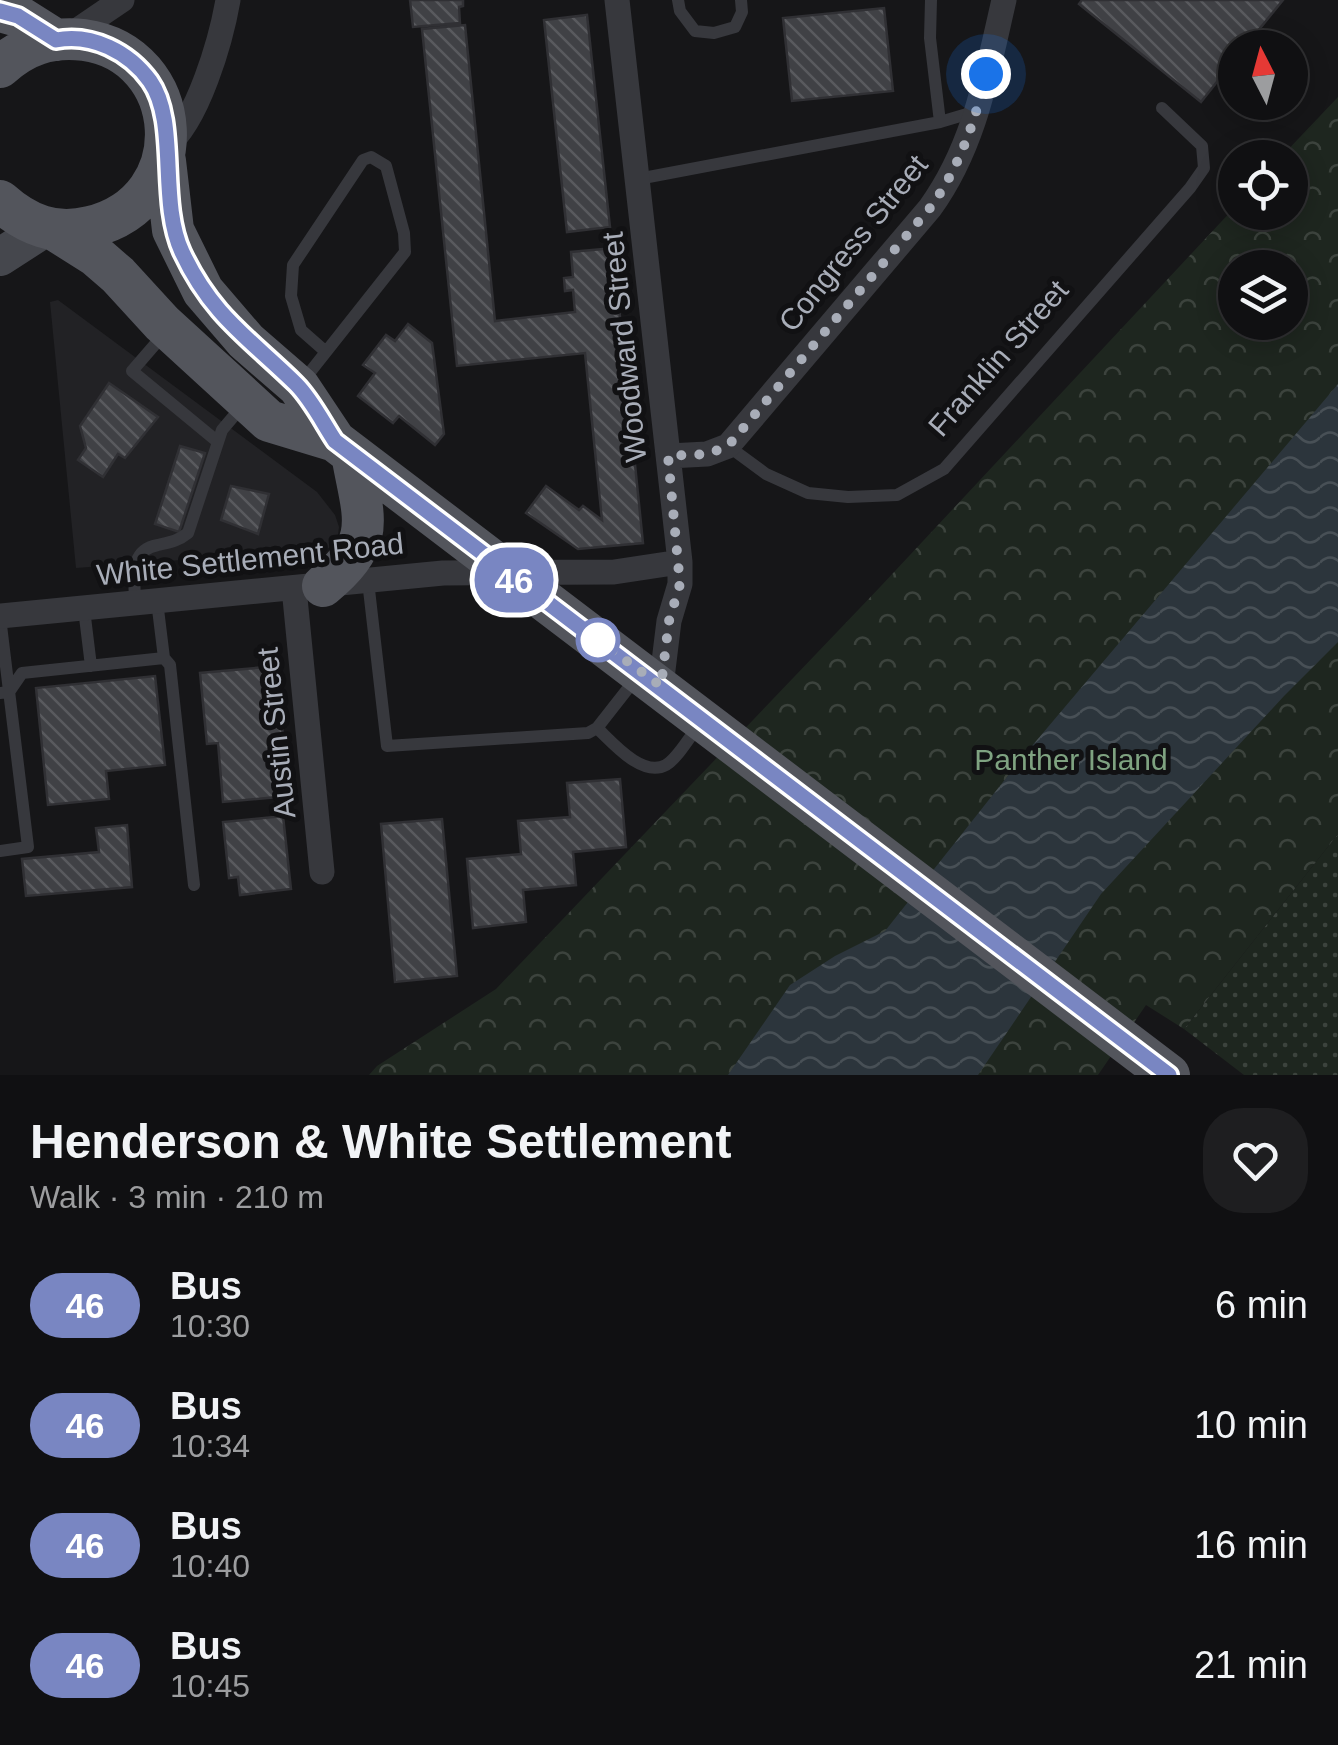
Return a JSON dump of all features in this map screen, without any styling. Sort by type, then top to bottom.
[{"type":"main road","points":[[0,11],[61,39]]},
{"type":"main road","points":[[0,67],[18,50],[61,39],[100,42],[129,58],[151,82],[164,114],[173,230],[203,291],[234,329],[299,387],[343,448],[1169,1075]]},
{"type":"main road","points":[[0,257],[52,230],[108,223],[136,205],[152,186],[166,153]]},
{"type":"main road","points":[[0,201],[17,216],[52,230],[107,266],[268,421],[343,448]]},
{"type":"main road","points":[[309,587],[348,565],[362,540],[364,526],[343,448]]},
{"type":"street","points":[[61,39],[122,0]]},
{"type":"street","points":[[166,153],[210,68],[228,0]]},
{"type":"street","name":"Woodward Street","points":[[617,0],[680,562],[680,584],[651,679]]},
{"type":"street","name":"Congress Street","points":[[728,446],[930,208],[950,178],[978,112],[1004,0]]},
{"type":"street","points":[[668,456],[708,454],[728,446]]},
{"type":"street","points":[[508,574],[614,572],[680,562]]},
{"type":"street","name":"White Settlement Road","points":[[0,617],[443,573],[508,574]]},
{"type":"street","name":"Austin Street","points":[[309,587],[322,872]]},
{"type":"lane","points":[[678,0],[680,11],[695,31],[714,32],[735,27],[742,12],[741,0]]},
{"type":"lane","points":[[931,0],[934,95],[940,122]]},
{"type":"lane","name":"Franklin Street","points":[[728,446],[766,474],[808,493],[848,497],[897,495],[944,468],[1204,168],[1202,146],[1162,108]]},
{"type":"lane","points":[[638,179],[978,112]]},
{"type":"lane","points":[[299,387],[404,252],[404,233],[386,166],[372,158],[364,160],[293,265],[291,296],[301,330],[326,352]]},
{"type":"lane","points":[[168,328],[132,371],[218,442]]},
{"type":"lane","points":[[194,885],[170,665],[164,658],[135,558],[142,550],[177,541],[188,533],[222,430],[245,402]]},
{"type":"lane","points":[[368,581],[387,746],[588,733],[651,679]]},
{"type":"lane","points":[[84,608],[91,666]]},
{"type":"lane","points":[[0,617],[5,692],[28,847],[0,850]]},
{"type":"lane","points":[[5,692],[22,673],[164,658]]},
{"type":"lane","points":[[597,728],[641,764],[652,768],[666,764],[704,720]]},
{"type":"shaded area","points":[[58,300],[317,492],[335,515],[339,527],[337,543],[327,549],[76,568],[50,302]]},
{"type":"green space","name":"Panther Island","points":[[1338,97],[1338,834],[1184,1029],[1146,1005],[1098,1075],[369,1075],[496,989],[1218,225],[1218,230],[1308,230],[1308,140],[1297,140]]},
{"type":"green space","points":[[1338,834],[1338,1075],[1244,1075],[1184,1029]]},
{"type":"water","points":[[1338,384],[1338,642],[1101,894],[978,1075],[728,1075],[790,985],[885,931],[1026,753]]},
{"type":"building","points":[[410,0],[463,0],[459,7],[460,23],[413,27]]},
{"type":"building","points":[[1082,0],[1283,0],[1259,30],[1218,30],[1218,80],[1201,102],[1079,4]]},
{"type":"building","points":[[884,8],[893,91],[792,101],[783,18]]},
{"type":"building","points":[[587,15],[610,227],[567,232],[544,20]]},
{"type":"building","points":[[465,25],[495,321],[575,312],[573,290],[565,291],[564,278],[573,277],[571,252],[613,248],[643,543],[578,549],[526,513],[546,486],[579,510],[583,506],[602,520],[585,353],[457,366],[422,29]]},
{"type":"building","points":[[408,324],[432,343],[444,434],[435,445],[399,416],[393,423],[358,396],[375,373],[363,365],[386,335],[395,341]]},
{"type":"building","points":[[109,383],[158,417],[125,458],[118,454],[103,477],[78,460],[86,448],[80,426]]},
{"type":"building","points":[[180,446],[205,453],[179,532],[155,524]]},
{"type":"building","points":[[231,486],[269,494],[258,534],[221,520]]},
{"type":"building","points":[[277,666],[288,796],[223,802],[218,743],[207,744],[200,673]]},
{"type":"building","points":[[155,676],[165,765],[106,771],[109,799],[48,805],[36,688]]},
{"type":"building","points":[[620,779],[626,847],[573,852],[576,885],[523,890],[526,922],[473,928],[467,859],[521,854],[518,821],[570,817],[567,783]]},
{"type":"building","points":[[283,816],[291,889],[240,895],[238,877],[229,878],[223,822]]},
{"type":"building","points":[[442,819],[457,976],[395,982],[381,824]]},
{"type":"building","points":[[127,825],[132,887],[26,896],[22,859],[99,852],[96,828]]},
{"type":"bus line","name":"46","points":[[0,11],[18,16],[56,40],[100,42],[129,58],[151,82],[164,114],[173,230],[191,269],[222,316],[299,387],[335,441],[1169,1075]]},
{"type":"route","points":[[598,640],[661,686],[669,621],[680,584],[668,456],[708,454],[728,446],[930,208],[968,139],[986,74]]}]
